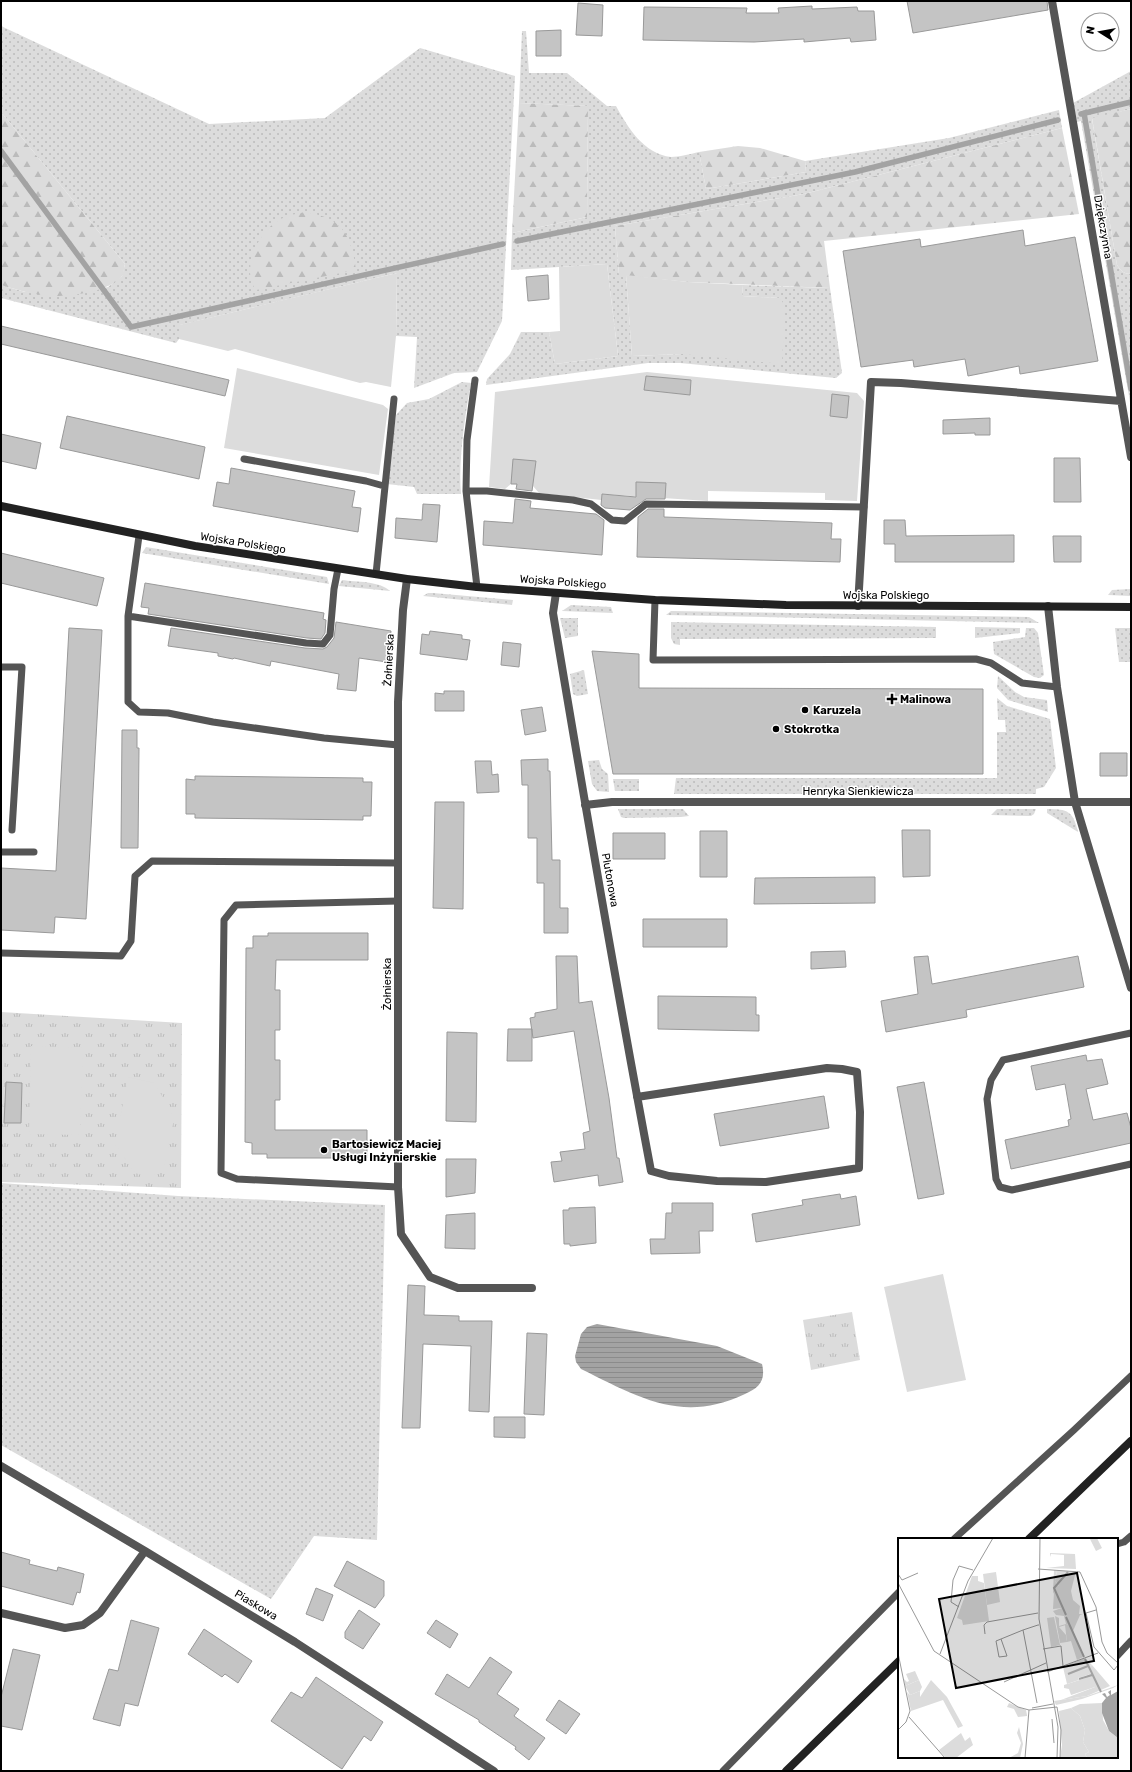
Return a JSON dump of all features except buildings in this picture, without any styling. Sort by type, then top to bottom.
[{"type":"street","name":"Dziękczynna","points":[[1052,1],[1131,457]]},
{"type":"street","points":[[858,606],[871,382],[901,383],[1121,401]]},
{"type":"street","name":"Wojska Polskiego","points":[[1,506],[139,536],[195,546],[338,569],[477,587],[655,600],[858,606],[1131,607]]},
{"type":"street","name":"Żołnierska","points":[[407,579],[403,610],[398,702],[398,1187],[401,1234],[430,1277],[458,1288],[532,1288]]},
{"type":"street","name":"Plutonowa","points":[[556,593],[553,613],[585,805],[637,1097],[651,1171],[669,1176],[717,1181],[766,1182],[859,1168],[860,1106],[857,1072],[827,1068],[637,1097]]},
{"type":"street","points":[[1048,606],[1057,688],[1075,802],[1131,988]]},
{"type":"street","name":"Henryka Sienkiewicza","points":[[585,805],[612,802],[1131,802]]},
{"type":"street","points":[[1030,1538],[1131,1441]]},
{"type":"street","name":"Piaskowa","points":[[1,1466],[295,1642],[494,1771]]},
{"type":"street","points":[[1,1613],[64,1628],[83,1625],[100,1613],[145,1551]]},
{"type":"street","points":[[786,1771],[898,1662]]},
{"type":"lane","points":[[475,380],[467,440],[466,491],[477,587]]},
{"type":"lane","points":[[376,574],[394,399]]},
{"type":"lane","points":[[244,459],[366,480],[384,486]]},
{"type":"lane","points":[[466,491],[487,491],[574,500],[591,504],[612,520],[619,521],[625,521],[646,504],[864,507]]},
{"type":"lane","points":[[139,536],[128,616],[128,702],[139,712],[168,713],[213,722],[308,736],[398,745]]},
{"type":"lane","points":[[128,616],[306,643],[323,644],[330,635],[334,589],[338,569]]},
{"type":"lane","points":[[655,600],[653,660],[976,659],[991,663],[1022,683],[1057,688]]},
{"type":"lane","points":[[1,667],[22,667],[12,830]]},
{"type":"lane","points":[[1,852],[34,852]]},
{"type":"lane","points":[[1,953],[121,956],[131,941],[135,876],[152,861],[398,863]]},
{"type":"lane","points":[[398,901],[236,905],[224,920],[221,1172],[237,1179],[398,1187]]},
{"type":"lane","points":[[1131,1033],[1003,1060],[991,1080],[987,1100],[996,1179],[1000,1188],[1012,1190],[1131,1164]]},
{"type":"lane","points":[[955,1538],[1131,1376]]},
{"type":"lane","points":[[1118,1544],[1124,1542],[1131,1536]]},
{"type":"lane","points":[[723,1771],[898,1593]]},
{"type":"lane","points":[[1118,1655],[1131,1641]]},
{"type":"green space","points":[[1,26],[209,124],[325,118],[420,48],[515,76],[502,321],[477,372],[454,373],[414,388],[417,337],[396,336],[397,273],[180,325],[179,339],[176,343],[1,298],[1,285],[25,292],[81,293],[108,287],[122,276],[125,264],[1,112]]},
{"type":"green space","points":[[522,31],[526,31],[529,73],[567,73],[607,106],[616,106],[638,139],[653,151],[661,155],[671,157],[699,152],[706,189],[806,172],[805,161],[949,138],[1059,110],[1062,128],[804,194],[615,226],[619,275],[626,275],[632,356],[682,354],[780,298],[742,296],[743,285],[830,288],[842,373],[836,378],[680,363],[648,363],[486,385],[487,379],[510,354],[521,332],[549,332],[555,364],[618,356],[607,264],[511,270],[512,233],[587,217],[588,106],[519,103]]},
{"type":"green space","points":[[1131,71],[1131,109],[1092,119],[1117,265],[1123,272],[1131,274],[1130,402],[1081,121],[1077,122],[1073,103]]},
{"type":"green space","points":[[519,103],[588,106],[587,217],[512,233]]},
{"type":"green space","points":[[1131,109],[1131,274],[1123,272],[1117,265],[1092,118]]},
{"type":"green space","points":[[1,112],[125,264],[123,275],[117,281],[91,292],[55,296],[34,294],[1,285]]},
{"type":"green space","points":[[1062,128],[1079,214],[824,241],[830,288],[688,282],[619,275],[615,226],[804,194]]},
{"type":"green space","points":[[738,146],[760,148],[805,161],[806,172],[706,189],[699,152]]},
{"type":"green space","points":[[304,212],[317,214],[327,218],[336,223],[342,229],[351,246],[356,270],[256,290],[251,281],[251,259],[261,238],[276,222],[287,216]]},
{"type":"green space","points":[[607,264],[618,356],[555,364],[549,332],[560,331],[559,267]]},
{"type":"green space","points":[[397,273],[396,336],[391,387],[366,382],[360,383],[235,349],[228,351],[179,339],[179,325]]},
{"type":"green space","points":[[626,275],[688,282],[743,285],[742,296],[780,298],[785,306],[782,364],[682,354],[632,356]]},
{"type":"green space","points":[[237,368],[383,405],[388,409],[379,475],[224,448]]},
{"type":"green space","points":[[647,372],[857,393],[864,401],[857,501],[825,500],[825,493],[708,491],[708,501],[602,494],[601,500],[539,493],[533,486],[511,484],[505,489],[489,487],[495,392]]},
{"type":"green space","points":[[462,382],[471,383],[461,453],[461,494],[417,494],[414,487],[387,484],[396,415],[407,403],[429,399]]},
{"type":"green space","points":[[146,547],[327,577],[329,584],[142,553]]},
{"type":"green space","points":[[342,580],[380,585],[390,591],[339,586]]},
{"type":"green space","points":[[1131,589],[1131,596],[1108,595],[1112,590]]},
{"type":"green space","points":[[428,593],[513,600],[512,605],[423,596]]},
{"type":"green space","points":[[571,605],[611,607],[613,613],[562,611]]},
{"type":"green space","points":[[671,611],[1029,617],[1039,623],[666,615]]},
{"type":"green space","points":[[560,618],[578,618],[578,636],[565,638]]},
{"type":"green space","points":[[671,622],[936,627],[936,638],[680,639],[680,645],[674,644],[671,638]]},
{"type":"green space","points":[[975,627],[1020,628],[1020,633],[975,638]]},
{"type":"green space","points":[[1026,628],[1034,628],[1038,633],[1044,675],[1040,678],[1034,677],[994,654],[993,642],[1025,637]]},
{"type":"green space","points":[[1115,628],[1131,628],[1131,662],[1119,662]]},
{"type":"green space","points":[[584,670],[588,694],[577,696],[573,694],[570,674]]},
{"type":"green space","points":[[998,676],[1015,692],[1024,697],[1047,700],[1048,712],[1008,700],[997,688]]},
{"type":"green space","points":[[997,698],[1007,706],[1050,719],[1056,768],[1044,787],[1036,789],[1036,794],[674,794],[676,778],[997,778],[997,732],[1006,732],[1005,720],[998,720]]},
{"type":"green space","points":[[599,760],[602,769],[608,774],[609,792],[597,791],[592,784],[588,761]]},
{"type":"green space","points":[[613,779],[639,779],[639,791],[615,791]]},
{"type":"green space","points":[[618,809],[683,809],[689,816],[624,818],[621,817]]},
{"type":"green space","points":[[997,809],[1036,809],[1034,814],[1031,816],[991,815]]},
{"type":"green space","points":[[1047,809],[1065,811],[1072,815],[1078,832],[1047,813]]},
{"type":"green space","points":[[1,1012],[182,1023],[181,1188],[1,1182]]},
{"type":"green space","points":[[31,1046],[83,1048],[80,1135],[29,1134]]},
{"type":"green space","points":[[1,1052],[5,1052],[1,1141]]},
{"type":"green space","points":[[128,1077],[155,1083],[174,1119],[163,1172],[149,1177],[135,1173],[115,1144]]},
{"type":"green space","points":[[1,1183],[178,1196],[385,1205],[377,1540],[314,1536],[271,1599],[1,1445]]},
{"type":"green space","points":[[943,1274],[966,1380],[907,1392],[884,1287]]},
{"type":"green space","points":[[852,1312],[860,1360],[811,1370],[803,1320]]},
{"type":"shaded area","points":[[597,1324],[717,1346],[762,1364],[762,1379],[758,1386],[745,1394],[722,1403],[701,1407],[680,1407],[641,1397],[581,1369],[576,1362],[575,1356],[581,1334],[587,1327]]},
{"type":"waterway","points":[[1081,114],[1131,102]]},
{"type":"waterway","points":[[1084,113],[1131,389]]},
{"type":"waterway","points":[[517,241],[855,172],[1058,120]]},
{"type":"waterway","points":[[1,151],[131,327],[503,244]]},
{"type":"place","name":"Malinowa","points":[[892,699]]},
{"type":"place","name":"Karuzela","points":[[805,710]]},
{"type":"place","name":"Stokrotka","points":[[776,729]]},
{"type":"place","name":"Bartosiewicz Maciej Usługi Inżynierskie","points":[[324,1150]]}]
